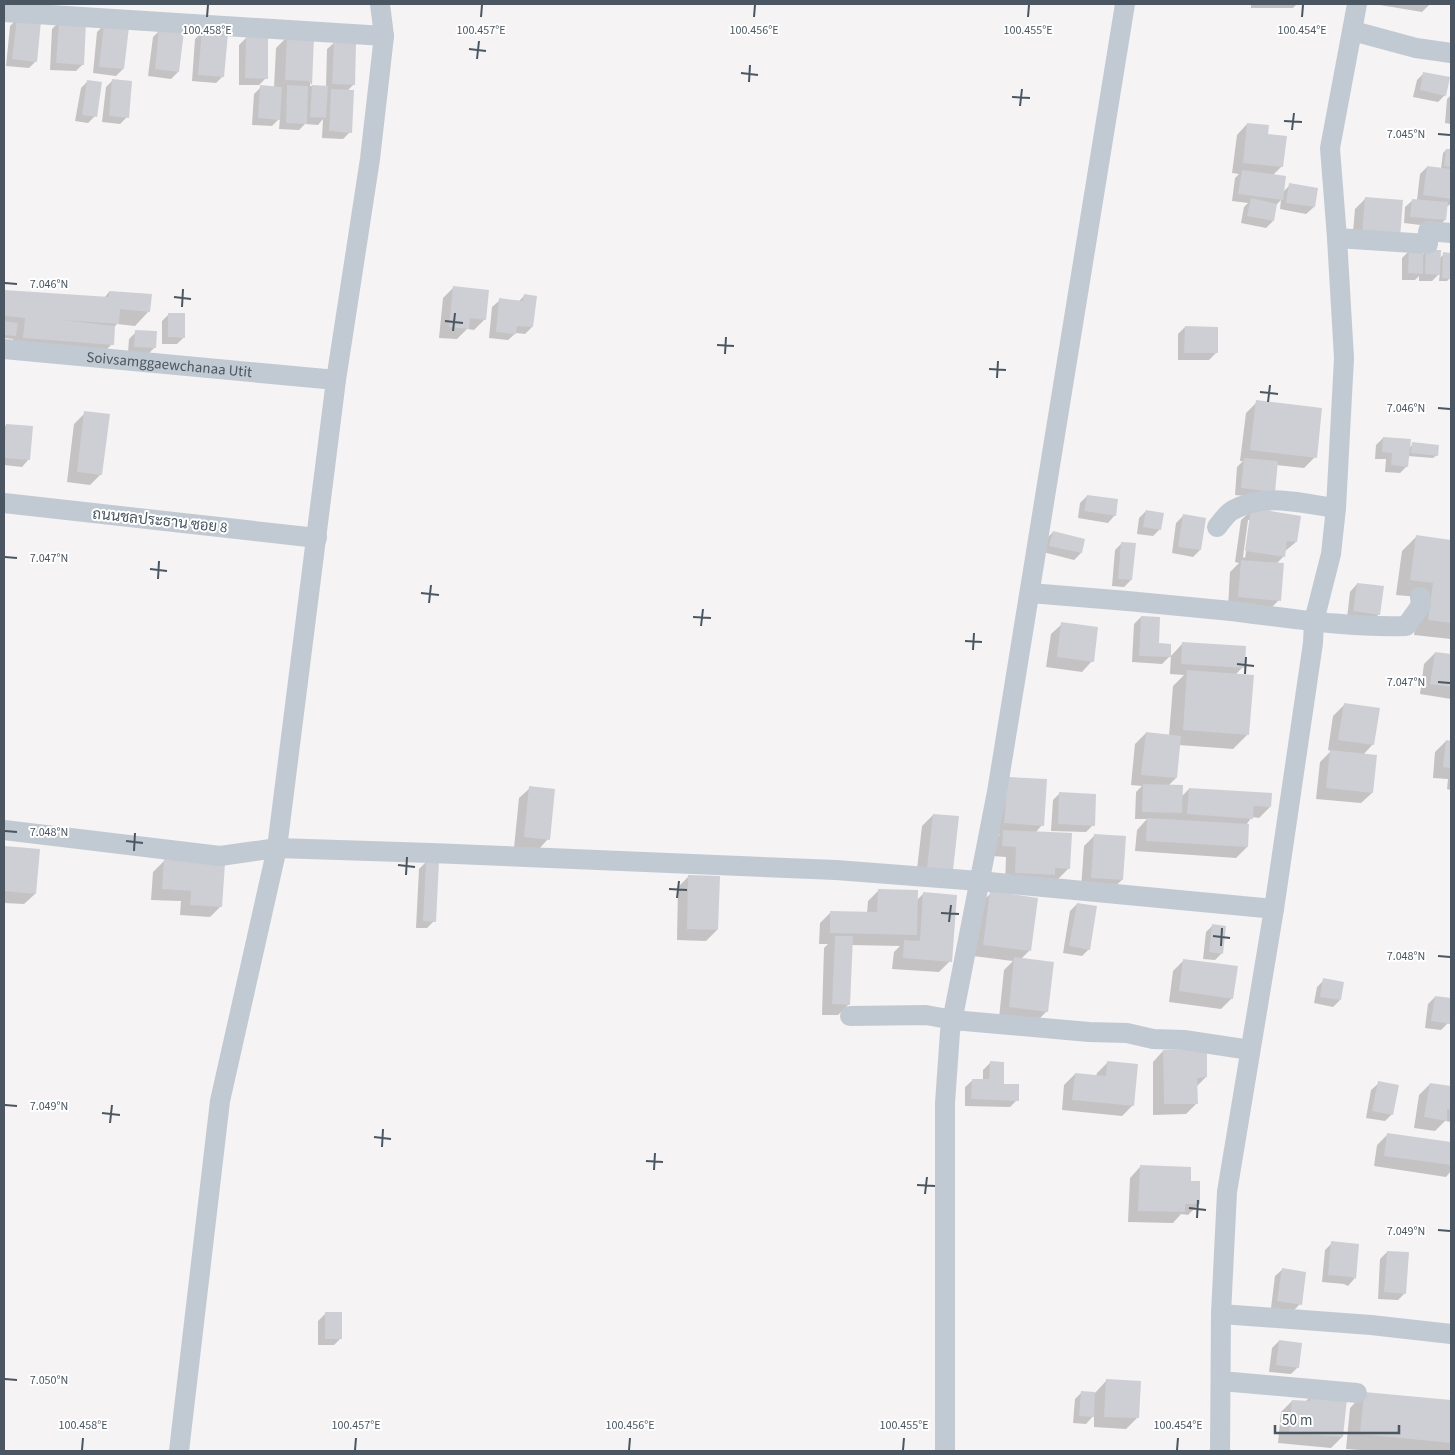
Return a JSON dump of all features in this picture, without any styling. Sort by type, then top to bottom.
[{"type":"street","points":[[178,1451],[220,1101],[277,848],[336,380],[370,159],[384,36],[380,4]]},
{"type":"street","points":[[945,1451],[945,1103],[950,1032],[997,792],[1125,4]]},
{"type":"street","points":[[1220,1451],[1221,1314],[1227,1192],[1274,909],[1313,644],[1314,621],[1331,554],[1336,508],[1344,358],[1330,148],[1357,4]]},
{"type":"street","points":[[4,12],[384,36]]},
{"type":"street","points":[[1353,31],[1416,48],[1451,53]]},
{"type":"street","points":[[1337,238],[1428,244],[1428,231],[1451,234]]},
{"type":"street","name":"Soivsamggaewchanaa Utit","points":[[4,349],[336,380]]},
{"type":"street","points":[[1217,526],[1231,510],[1251,501],[1277,500],[1336,508]]},
{"type":"street","name":"ถนนชลประธาน ซอย 8","points":[[4,504],[317,538]]},
{"type":"street","points":[[1030,593],[1154,602],[1381,627],[1406,626],[1421,605],[1420,597]]},
{"type":"street","points":[[4,830],[220,856],[277,848],[441,853],[826,870],[980,881],[1274,909]]},
{"type":"street","points":[[850,1016],[926,1016],[1089,1032],[1127,1033],[1153,1039],[1184,1040],[1250,1050]]},
{"type":"street","points":[[1221,1314],[1371,1325],[1451,1334]]},
{"type":"street","points":[[1221,1381],[1357,1393]]},
{"type":"building","points":[[17,18],[41,21],[37,62],[12,59]]},
{"type":"building","points":[[59,21],[86,22],[84,65],[56,63]]},
{"type":"building","points":[[104,24],[129,27],[124,69],[99,67]]},
{"type":"building","points":[[159,28],[184,31],[179,72],[155,69]]},
{"type":"building","points":[[202,30],[228,33],[224,77],[198,75]]},
{"type":"building","points":[[287,35],[314,37],[312,85],[308,81],[285,80]]},
{"type":"building","points":[[246,37],[268,37],[268,79],[245,78]]},
{"type":"building","points":[[334,41],[356,42],[355,85],[332,84]]},
{"type":"building","points":[[1423,72],[1450,77],[1446,96],[1420,90]]},
{"type":"building","points":[[112,79],[132,81],[129,118],[109,116]]},
{"type":"building","points":[[87,80],[102,82],[97,117],[82,115]]},
{"type":"building","points":[[260,85],[282,87],[280,120],[258,118]]},
{"type":"building","points":[[287,85],[308,86],[307,124],[286,123]]},
{"type":"building","points":[[312,85],[328,86],[326,118],[310,117]]},
{"type":"building","points":[[331,89],[354,90],[352,133],[329,131]]},
{"type":"building","points":[[1247,123],[1269,125],[1268,134],[1287,136],[1283,167],[1243,163]]},
{"type":"building","points":[[1446,149],[1451,149],[1451,167],[1444,166]]},
{"type":"building","points":[[1427,166],[1451,169],[1451,199],[1423,195]]},
{"type":"building","points":[[1242,170],[1286,176],[1283,200],[1238,194]]},
{"type":"building","points":[[1289,183],[1318,188],[1315,207],[1286,203]]},
{"type":"building","points":[[1365,197],[1403,200],[1400,238],[1362,234]]},
{"type":"building","points":[[1251,198],[1277,204],[1274,221],[1247,216]]},
{"type":"building","points":[[1412,199],[1448,202],[1446,220],[1410,217]]},
{"type":"building","points":[[1409,250],[1423,250],[1423,274],[1408,273]]},
{"type":"building","points":[[1426,250],[1441,250],[1440,275],[1425,274]]},
{"type":"building","points":[[1443,252],[1451,253],[1451,279],[1442,278]]},
{"type":"building","points":[[453,286],[489,290],[486,320],[470,318],[469,329],[449,327]]},
{"type":"building","points":[[4,290],[109,297],[109,291],[152,294],[150,312],[120,309],[119,324],[62,320],[115,326],[114,345],[23,338],[25,318],[4,316]]},
{"type":"building","points":[[524,294],[537,296],[533,327],[517,326],[516,334],[496,332],[499,298],[523,301]]},
{"type":"building","points":[[168,313],[185,313],[185,338],[168,337]]},
{"type":"building","points":[[4,321],[18,323],[16,336],[4,335]]},
{"type":"building","points":[[1185,326],[1218,327],[1218,353],[1184,353]]},
{"type":"building","points":[[135,330],[157,331],[156,348],[134,347]]},
{"type":"building","points":[[1256,400],[1322,408],[1317,458],[1250,450]]},
{"type":"building","points":[[84,411],[110,414],[102,475],[77,472]]},
{"type":"building","points":[[6,424],[33,426],[30,460],[4,458]]},
{"type":"building","points":[[1383,437],[1411,439],[1408,467],[1391,465],[1392,453],[1382,452]]},
{"type":"building","points":[[1412,442],[1439,445],[1438,456],[1411,453]]},
{"type":"building","points":[[1244,458],[1278,461],[1275,492],[1241,488]]},
{"type":"building","points":[[1087,495],[1118,499],[1116,516],[1084,511]]},
{"type":"building","points":[[1251,508],[1301,516],[1297,542],[1287,541],[1285,557],[1245,551]]},
{"type":"building","points":[[1146,510],[1164,513],[1161,530],[1143,527]]},
{"type":"building","points":[[1183,514],[1206,518],[1201,550],[1178,547]]},
{"type":"building","points":[[1053,531],[1085,539],[1082,553],[1049,546]]},
{"type":"building","points":[[1416,535],[1451,540],[1451,623],[1428,620],[1433,583],[1410,580]]},
{"type":"building","points":[[1121,542],[1136,543],[1132,580],[1118,579]]},
{"type":"building","points":[[1241,560],[1284,563],[1281,601],[1238,597]]},
{"type":"building","points":[[1357,583],[1384,586],[1380,615],[1353,611]]},
{"type":"building","points":[[1141,616],[1160,617],[1159,643],[1171,644],[1171,657],[1139,656]]},
{"type":"building","points":[[1061,622],[1098,627],[1094,662],[1057,657]]},
{"type":"building","points":[[1182,642],[1246,646],[1245,668],[1181,664]]},
{"type":"building","points":[[1435,652],[1451,654],[1451,687],[1430,684]]},
{"type":"building","points":[[1187,670],[1254,675],[1249,735],[1183,730]]},
{"type":"building","points":[[1344,703],[1380,708],[1374,745],[1338,740]]},
{"type":"building","points":[[1146,732],[1181,736],[1177,778],[1141,775]]},
{"type":"building","points":[[1446,740],[1451,741],[1451,768],[1443,767]]},
{"type":"building","points":[[1330,750],[1377,755],[1373,793],[1326,788]]},
{"type":"building","points":[[1008,777],[1047,779],[1044,826],[1004,823]]},
{"type":"building","points":[[1143,784],[1183,785],[1182,813],[1142,812]]},
{"type":"building","points":[[529,786],[555,789],[550,840],[524,837]]},
{"type":"building","points":[[1189,788],[1272,793],[1271,807],[1254,806],[1253,819],[1187,814]]},
{"type":"building","points":[[1059,792],[1096,794],[1095,826],[1058,824]]},
{"type":"building","points":[[933,814],[959,816],[953,870],[927,868]]},
{"type":"building","points":[[1147,818],[1249,824],[1248,847],[1146,841]]},
{"type":"building","points":[[1003,830],[1072,833],[1070,869],[1055,868],[1055,875],[1015,873],[1016,847],[1002,846]]},
{"type":"building","points":[[1094,834],[1126,836],[1123,880],[1091,878]]},
{"type":"building","points":[[4,846],[40,849],[36,894],[4,891]]},
{"type":"building","points":[[164,859],[225,863],[222,907],[190,905],[191,891],[162,889]]},
{"type":"building","points":[[426,860],[439,861],[436,922],[423,921]]},
{"type":"building","points":[[688,875],[720,876],[718,930],[687,929]]},
{"type":"building","points":[[878,889],[918,890],[917,935],[830,933],[830,911],[877,912]]},
{"type":"building","points":[[990,891],[1038,898],[1031,951],[983,945]]},
{"type":"building","points":[[923,892],[957,895],[952,962],[903,958],[904,940],[920,941]]},
{"type":"building","points":[[1077,903],[1097,906],[1090,950],[1069,946]]},
{"type":"building","points":[[1212,924],[1226,926],[1223,954],[1209,952]]},
{"type":"building","points":[[835,936],[853,936],[850,1005],[832,1004]]},
{"type":"building","points":[[1014,957],[1054,962],[1048,1012],[1009,1007]]},
{"type":"building","points":[[1183,959],[1238,966],[1233,999],[1179,991]]},
{"type":"building","points":[[1323,978],[1344,982],[1341,1000],[1320,997]]},
{"type":"building","points":[[1435,996],[1451,998],[1450,1024],[1431,1021]]},
{"type":"building","points":[[1207,1049],[1207,1077],[1197,1078],[1198,1104],[1164,1104],[1163,1050]]},
{"type":"building","points":[[990,1061],[1004,1062],[1004,1084],[1019,1084],[1019,1101],[971,1099],[972,1079],[989,1079]]},
{"type":"building","points":[[1107,1061],[1138,1064],[1134,1106],[1072,1100],[1075,1073],[1106,1076]]},
{"type":"building","points":[[1378,1081],[1399,1085],[1393,1115],[1372,1111]]},
{"type":"building","points":[[1430,1083],[1451,1086],[1451,1110],[1447,1109],[1447,1121],[1424,1117]]},
{"type":"building","points":[[1387,1133],[1451,1142],[1451,1165],[1384,1156]]},
{"type":"building","points":[[1140,1165],[1191,1167],[1191,1181],[1200,1181],[1200,1204],[1185,1204],[1185,1212],[1138,1211]]},
{"type":"building","points":[[1331,1241],[1359,1244],[1356,1279],[1328,1275]]},
{"type":"building","points":[[1387,1251],[1409,1252],[1406,1294],[1384,1292]]},
{"type":"building","points":[[1282,1268],[1306,1272],[1302,1305],[1277,1301]]},
{"type":"building","points":[[325,1312],[342,1312],[342,1339],[325,1339]]},
{"type":"building","points":[[1279,1340],[1302,1343],[1299,1368],[1276,1365]]},
{"type":"building","points":[[1106,1379],[1141,1381],[1139,1418],[1104,1417]]},
{"type":"building","points":[[1081,1391],[1095,1392],[1094,1417],[1079,1416]]},
{"type":"building","points":[[1364,1392],[1451,1400],[1451,1443],[1360,1434]]},
{"type":"building","points":[[1310,1395],[1347,1398],[1343,1437],[1289,1433],[1292,1400],[1310,1401]]}]
